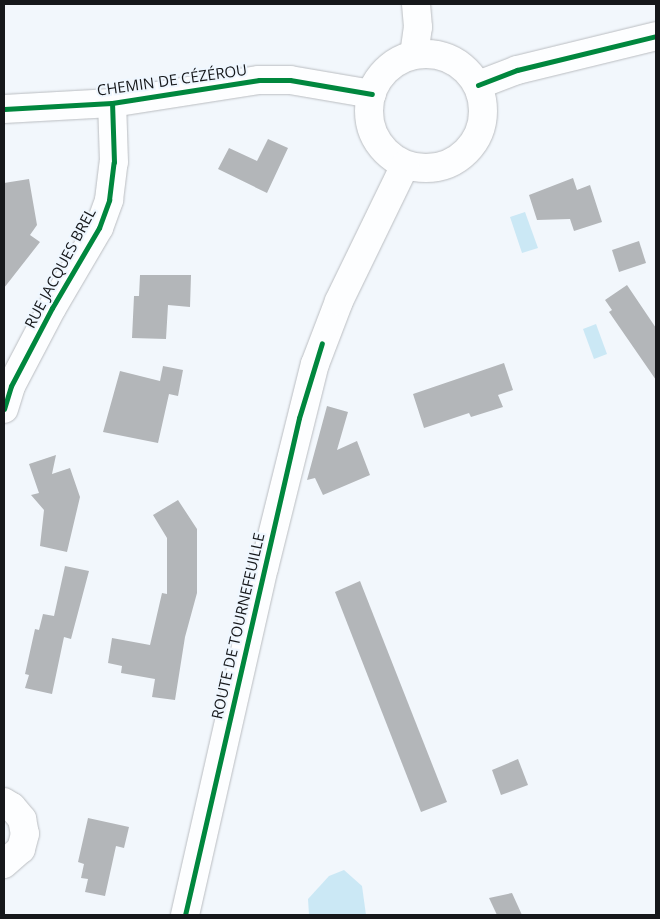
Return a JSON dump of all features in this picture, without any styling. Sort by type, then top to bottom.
[{"type":"street","points":[[414,55],[418,26],[416,4]]},
{"type":"street","points":[[478,85],[517,70],[656,36]]},
{"type":"street","points":[[430,54],[448,58],[463,67],[478,85],[484,108],[482,124],[467,152],[436,168],[405,165],[393,158],[374,134],[369,114],[372,94],[386,69],[414,55],[430,54]]},
{"type":"street","name":"CHEMIN DE CÉZÉROU","points":[[4,109],[112,103],[259,80],[290,80],[372,94]]},
{"type":"street","name":"RUE JACQUES BREL","points":[[4,409],[11,386],[99,228],[106,209],[114,162],[112,103]]},
{"type":"street","name":"ROUTE DE TOURNEFEUILLE","points":[[185,915],[264,568],[315,364],[339,301],[405,165]]},
{"type":"street","points":[[4,802],[12,807],[22,819],[25,834],[21,849],[4,864]]},
{"type":"water","points":[[525,212],[538,248],[522,253],[510,217]]},
{"type":"water","points":[[596,324],[607,354],[594,359],[583,329]]},
{"type":"water","points":[[344,870],[362,886],[366,915],[309,915],[308,899],[329,876]]},
{"type":"building","points":[[268,139],[288,148],[267,193],[218,169],[229,148],[257,161]]},
{"type":"building","points":[[573,178],[577,190],[590,185],[602,222],[574,231],[570,219],[537,220],[529,195]]},
{"type":"building","points":[[29,179],[37,225],[30,235],[40,242],[4,288],[4,183]]},
{"type":"building","points":[[639,241],[646,263],[619,272],[612,250]]},
{"type":"building","points":[[140,275],[191,275],[190,307],[168,305],[166,339],[132,338],[134,296],[139,296]]},
{"type":"building","points":[[627,285],[656,328],[656,380],[609,312],[612,310],[605,300]]},
{"type":"building","points":[[504,363],[513,390],[498,395],[503,407],[471,417],[469,413],[424,428],[413,394]]},
{"type":"building","points":[[163,366],[183,370],[178,396],[169,394],[158,443],[103,432],[120,371],[160,381]]},
{"type":"building","points":[[327,406],[348,412],[337,450],[357,441],[370,475],[323,495],[315,478],[307,480]]},
{"type":"building","points":[[56,455],[52,474],[70,468],[80,497],[67,552],[40,546],[44,510],[31,495],[39,493],[29,464]]},
{"type":"building","points":[[178,500],[197,529],[197,593],[185,637],[175,700],[152,697],[155,679],[121,673],[122,666],[108,663],[112,638],[150,645],[162,593],[167,594],[167,538],[153,515]]},
{"type":"building","points":[[65,566],[89,571],[71,639],[64,637],[52,694],[25,688],[29,675],[25,674],[35,629],[39,630],[43,614],[54,616]]},
{"type":"building","points":[[360,581],[447,802],[421,812],[335,592]]},
{"type":"building","points":[[518,759],[528,785],[501,795],[492,770]]},
{"type":"building","points":[[88,818],[129,827],[124,848],[116,846],[105,896],[85,892],[88,879],[81,878],[84,864],[78,862]]},
{"type":"building","points":[[512,893],[522,915],[497,915],[489,898]]},
{"type":"cycle path","points":[[478,85],[517,70],[656,36]]},
{"type":"cycle path","points":[[4,109],[112,103],[259,80],[290,80],[372,94]]},
{"type":"cycle path","points":[[4,409],[11,386],[52,308],[99,228],[109,200],[114,162],[112,103]]},
{"type":"cycle path","points":[[185,915],[299,418],[322,343]]}]
